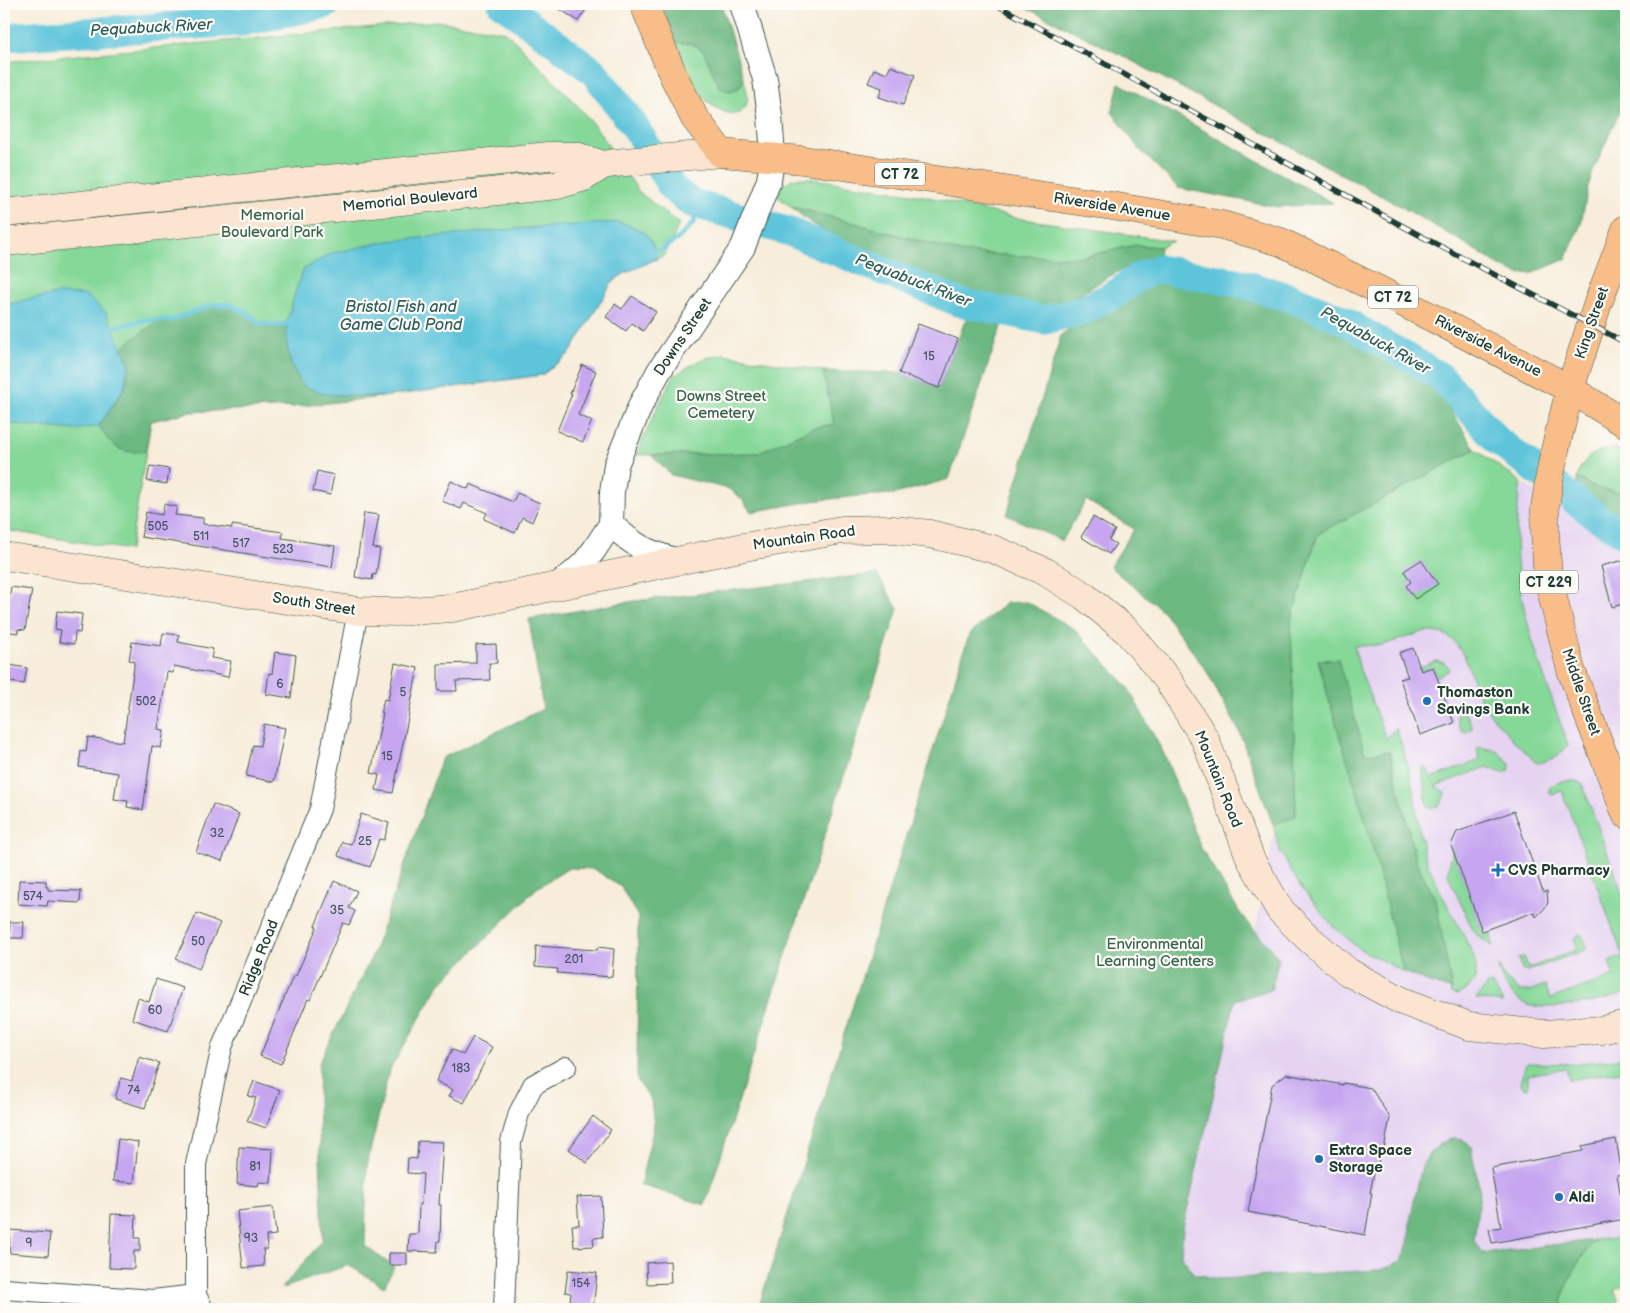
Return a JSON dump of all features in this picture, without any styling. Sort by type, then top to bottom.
[{"type":"main road","points":[[644,4],[673,75],[694,117],[721,153]]},
{"type":"main road","name":"Riverside Avenue","points":[[721,153],[773,156],[1122,208],[1222,225],[1281,242],[1373,287],[1570,389],[1626,424]]},
{"type":"main road","name":"Memorial Boulevard","points":[[4,242],[557,185],[584,177],[609,164],[721,153]]},
{"type":"main road","name":"Memorial Boulevard","points":[[4,212],[548,156],[576,156],[609,164]]},
{"type":"main road","name":"King Street","points":[[1570,389],[1598,303],[1626,229]]},
{"type":"main road","name":"Middle Street","points":[[1570,389],[1555,450],[1545,508],[1548,578],[1571,670],[1626,814]]},
{"type":"main road","name":"Mountain Road","points":[[623,572],[798,537],[842,530],[883,529],[930,534],[993,549],[1046,572],[1083,595],[1127,631],[1168,680],[1205,739],[1251,860],[1280,910],[1307,937],[1348,972],[1402,1001],[1469,1026],[1544,1034],[1602,1030],[1626,1024]]},
{"type":"main road","name":"South Street","points":[[4,556],[358,611],[396,612],[452,608],[623,572]]},
{"type":"street","name":"Downs Street","points":[[611,524],[612,492],[616,465],[641,404],[659,371],[743,247],[769,180],[773,156],[765,79],[742,4]]},
{"type":"street","points":[[554,587],[584,563],[611,524],[626,538],[641,548],[678,561]]},
{"type":"street","name":"Ridge Road","points":[[199,1302],[196,1164],[222,1048],[320,809],[358,611]]},
{"type":"street","points":[[504,1309],[510,1142],[518,1113],[532,1085],[566,1067]]},
{"type":"street","points":[[4,1289],[199,1302]]},
{"type":"shaded area","points":[[1475,449],[1521,482],[1626,550],[1626,1241],[1404,1276],[1166,1283],[1222,988],[1248,968],[1279,807],[1301,531],[1434,456]]},
{"type":"green space","points":[[661,4],[721,4],[744,79],[739,88],[729,91],[720,88],[704,52],[694,44],[676,42]]},
{"type":"green space","points":[[1019,4],[1626,4],[1626,97],[1594,169],[1588,187],[1581,224],[1566,259],[1533,273],[1519,274],[1501,267],[1466,244],[1400,206],[1121,55]]},
{"type":"green space","name":"Memorial Boulevard Park","points":[[438,21],[506,32],[575,103],[598,130],[639,192],[679,224],[665,255],[625,273],[613,281],[570,353],[542,375],[292,407],[189,412],[151,421],[130,550],[4,530],[4,62]]},
{"type":"green space","points":[[676,42],[694,44],[704,52],[720,88],[738,88],[744,79],[748,96],[744,109],[734,114],[728,113],[716,108],[706,100],[692,80]]},
{"type":"green space","points":[[1119,83],[1333,203],[1278,207],[1178,188],[1139,149],[1112,112]]},
{"type":"green space","points":[[796,178],[808,178],[924,196],[1016,218],[1173,241],[1160,247],[1136,245],[1082,257],[1018,256],[961,252],[790,206],[777,196],[784,184]]},
{"type":"green space","points":[[790,206],[961,252],[1018,256],[1082,257],[1136,245],[1160,247],[1159,256],[1115,273],[1063,304],[1035,307],[1009,305],[971,298],[930,283],[822,229]]},
{"type":"green space","points":[[1174,278],[1237,290],[1336,328],[1434,383],[1475,449],[1318,534],[1291,620],[1296,816],[1273,825],[1239,731],[1206,670],[1163,611],[1110,567],[1134,529],[1086,500],[1062,541],[1007,515],[1061,335],[1074,325],[1127,299],[1149,284]]},
{"type":"green space","points":[[212,305],[230,305],[246,312],[259,323],[287,325],[287,345],[325,394],[382,397],[292,407],[189,412],[151,421],[146,451],[130,452],[118,448],[108,439],[99,426],[125,388],[129,363],[122,347],[159,320],[172,320]]},
{"type":"green space","points":[[968,313],[1003,321],[949,479],[895,494],[812,501],[751,512],[742,499],[729,489],[671,475],[651,455],[757,453],[813,428],[834,424],[823,371],[899,373],[939,388]]},
{"type":"green space","name":"Downs Street Cemetery","points":[[723,354],[823,371],[834,424],[813,428],[757,453],[636,455],[674,376],[706,358]]},
{"type":"green space","points":[[1475,449],[1521,482],[1516,532],[1517,562],[1524,609],[1537,655],[1568,745],[1558,756],[1540,763],[1535,761],[1482,705],[1464,655],[1453,640],[1444,634],[1426,631],[1383,645],[1354,646],[1360,670],[1386,739],[1396,728],[1414,793],[1424,852],[1434,879],[1474,957],[1475,980],[1469,988],[1458,995],[1451,993],[1436,901],[1416,861],[1390,752],[1365,754],[1318,660],[1366,821],[1404,972],[1358,948],[1332,925],[1300,886],[1280,851],[1273,825],[1296,816],[1291,620],[1318,534]]},
{"type":"green space","points":[[1616,449],[1626,454],[1626,493],[1599,489],[1577,478],[1581,467],[1588,458],[1597,452]]},
{"type":"green space","points":[[1577,478],[1599,489],[1626,493],[1626,520],[1601,507],[1577,484]]},
{"type":"green space","points":[[877,574],[898,609],[705,1205],[640,1185],[654,1126],[651,1100],[637,1080],[638,917],[621,887],[594,869],[569,868],[537,888],[440,984],[389,1071],[367,1165],[365,1246],[394,1267],[384,1287],[348,1265],[281,1289],[323,1240],[318,1101],[319,1063],[373,954],[442,758],[543,709],[529,619],[634,601]]},
{"type":"green space","name":"Environmental Learning Centers","points":[[1027,602],[1074,629],[1127,686],[1165,756],[1201,848],[1240,913],[1279,958],[1271,990],[1235,1000],[1183,1228],[1181,1256],[1195,1274],[1219,1279],[1380,1270],[1401,1261],[1408,1244],[1411,1215],[1422,1166],[1429,1154],[1440,1144],[1451,1138],[1463,1139],[1471,1147],[1480,1193],[1474,1240],[1482,1253],[1595,1240],[1569,1280],[1565,1289],[1562,1309],[758,1309],[969,635],[1006,603]]},
{"type":"green space","points":[[1338,659],[1365,754],[1389,751],[1416,861],[1436,901],[1452,990],[1404,972],[1370,839],[1318,660]]},
{"type":"green space","points":[[1436,661],[1445,663],[1449,668],[1448,671],[1437,677],[1433,667],[1421,671],[1420,667]]},
{"type":"green space","points":[[1462,713],[1466,714],[1472,725],[1471,729],[1466,732],[1461,730],[1456,716]]},
{"type":"green space","points":[[1479,747],[1498,751],[1510,764],[1509,771],[1502,773],[1487,767],[1435,786],[1445,792],[1438,806],[1430,808],[1427,804],[1423,768],[1427,768],[1431,778],[1480,760],[1477,749]]},
{"type":"green space","points":[[1562,781],[1582,783],[1626,904],[1626,992],[1618,996],[1592,1002],[1536,1007],[1527,1005],[1512,994],[1501,978],[1498,966],[1503,976],[1519,991],[1529,991],[1545,985],[1550,999],[1614,976],[1609,962],[1623,956],[1562,791],[1552,794],[1549,792],[1550,786]]},
{"type":"green space","points":[[1453,849],[1484,936],[1491,934],[1493,946],[1479,937],[1473,930],[1450,880],[1448,872]]},
{"type":"green space","points":[[1580,934],[1585,942],[1585,950],[1528,971],[1522,969],[1518,958],[1524,957],[1529,968],[1578,949],[1574,938]]},
{"type":"green space","points":[[1491,984],[1503,1003],[1476,999],[1487,985]]},
{"type":"green space","points":[[1626,1058],[1626,1070],[1569,1080],[1566,1068],[1528,1075],[1528,1088],[1523,1087],[1520,1083],[1527,1063],[1572,1064]]},
{"type":"green space","points":[[1626,1237],[1626,1284],[1614,1290],[1618,1302],[1607,1309],[1562,1309],[1565,1289],[1569,1280],[1595,1240]]},
{"type":"water","name":"Bristol Fish and Game Club Pond","points":[[618,222],[633,227],[649,237],[656,259],[625,273],[613,281],[570,353],[542,375],[382,397],[325,394],[302,385],[291,364],[287,345],[287,321],[298,283],[304,269],[332,253],[388,241],[514,229]]},
{"type":"water","points":[[58,294],[86,295],[106,313],[129,363],[124,388],[99,426],[74,430],[4,423],[4,306],[24,300]]},
{"type":"building","points":[[552,4],[590,4],[578,21]]},
{"type":"building","points":[[890,66],[915,75],[903,105],[879,97],[882,88],[868,83],[874,69],[887,74]]},
{"type":"building","points":[[632,296],[656,312],[643,331],[632,323],[626,331],[606,317],[615,304],[622,309]]},
{"type":"building","points":[[918,324],[958,339],[939,388],[899,373]]},
{"type":"building","points":[[582,365],[596,371],[578,415],[592,421],[583,442],[557,431]]},
{"type":"building","points":[[150,466],[169,469],[167,484],[147,481]]},
{"type":"building","points":[[317,471],[334,475],[330,495],[313,491]]},
{"type":"building","points":[[451,481],[468,489],[470,484],[513,502],[517,493],[540,503],[532,522],[522,517],[515,533],[484,519],[487,513],[464,503],[461,509],[442,501]]},
{"type":"building","points":[[164,504],[177,507],[175,515],[203,518],[203,524],[232,528],[232,525],[283,532],[282,538],[335,546],[332,567],[141,537],[146,512],[162,515]]},
{"type":"building","points":[[364,513],[379,515],[373,548],[380,549],[376,575],[373,574],[372,580],[355,577]]},
{"type":"building","points":[[1093,517],[1115,530],[1109,540],[1116,544],[1109,554],[1081,537]]},
{"type":"building","points":[[1421,560],[1438,584],[1415,599],[1406,586],[1411,582],[1404,571]]},
{"type":"building","points":[[1620,561],[1626,564],[1626,603],[1612,607],[1601,566]]},
{"type":"building","points":[[11,587],[32,590],[25,630],[18,629],[18,633],[4,631]]},
{"type":"building","points":[[57,611],[82,614],[80,633],[75,632],[74,644],[59,642],[61,630],[55,629]]},
{"type":"building","points":[[163,633],[179,635],[178,642],[213,649],[211,658],[231,661],[228,677],[174,666],[173,673],[167,672],[158,729],[164,730],[161,748],[152,746],[143,810],[127,807],[128,801],[114,799],[118,773],[79,767],[81,751],[86,752],[88,737],[123,742],[134,667],[134,661],[129,660],[132,642],[161,646]]},
{"type":"building","points":[[496,644],[497,663],[489,663],[490,680],[456,681],[457,691],[438,691],[438,664],[476,663],[476,645]]},
{"type":"building","name":"Thomaston Savings Bank","points":[[1413,648],[1421,671],[1433,667],[1454,723],[1420,735],[1400,679],[1408,677],[1399,653]]},
{"type":"building","points":[[275,652],[296,655],[291,698],[266,694],[269,673],[272,674]]},
{"type":"building","points":[[395,663],[418,668],[393,793],[376,790],[379,775],[371,773],[383,713],[381,712],[384,699],[388,700]]},
{"type":"building","points":[[4,664],[27,668],[24,684],[4,681]]},
{"type":"building","points":[[264,724],[285,728],[274,782],[246,776],[253,745],[260,746]]},
{"type":"building","points":[[213,804],[239,814],[222,861],[196,852]]},
{"type":"building","name":"CVS Pharmacy","points":[[1514,811],[1543,892],[1547,891],[1548,903],[1536,917],[1534,912],[1482,931],[1451,845],[1457,832]]},
{"type":"building","points":[[361,814],[389,823],[384,840],[379,839],[370,867],[338,856],[342,842],[351,844]]},
{"type":"building","points":[[19,880],[46,881],[48,890],[81,891],[80,903],[48,901],[47,906],[18,904]]},
{"type":"building","points":[[334,881],[357,891],[349,908],[355,911],[349,925],[343,923],[281,1064],[260,1056],[294,974],[296,976],[317,927],[315,926]]},
{"type":"building","points":[[197,913],[220,923],[199,969],[176,959]]},
{"type":"building","points":[[10,922],[24,922],[23,938],[9,938]]},
{"type":"building","points":[[536,946],[597,950],[598,947],[614,949],[612,977],[557,973],[558,969],[535,967]]},
{"type":"building","points":[[156,979],[183,988],[168,1031],[132,1019],[138,998],[149,1002]]},
{"type":"building","points":[[473,1037],[492,1047],[464,1103],[449,1096],[453,1090],[436,1081],[452,1049],[463,1055]]},
{"type":"building","points":[[139,1057],[159,1063],[145,1108],[115,1099],[121,1078],[132,1081]]},
{"type":"building","name":"Extra Space Storage","points":[[1286,1074],[1343,1085],[1343,1083],[1371,1088],[1390,1118],[1384,1149],[1381,1148],[1377,1168],[1375,1168],[1365,1235],[1248,1212],[1272,1085]]},
{"type":"building","points":[[254,1081],[280,1090],[266,1128],[247,1121],[256,1098],[248,1096]]},
{"type":"building","points":[[593,1116],[611,1130],[587,1163],[569,1149]]},
{"type":"building","points":[[118,1139],[138,1142],[134,1183],[113,1181]]},
{"type":"building","name":"Aldi","points":[[1616,1139],[1622,1174],[1617,1175],[1625,1219],[1492,1243],[1489,1229],[1501,1227],[1491,1168],[1583,1151],[1582,1146]]},
{"type":"building","points":[[418,1141],[443,1142],[439,1205],[441,1205],[440,1241],[438,1241],[437,1252],[408,1251],[409,1234],[418,1234],[419,1204],[421,1204],[423,1174],[407,1173],[408,1158],[417,1159]]},
{"type":"building","points":[[239,1147],[273,1149],[271,1183],[259,1182],[258,1186],[237,1184]]},
{"type":"building","points":[[601,1196],[603,1237],[593,1238],[594,1246],[574,1247],[572,1225],[579,1225],[577,1197]]},
{"type":"building","points":[[273,1207],[276,1235],[266,1236],[267,1249],[263,1249],[264,1266],[243,1268],[237,1211]]},
{"type":"building","points":[[111,1214],[136,1215],[135,1238],[140,1238],[140,1251],[134,1251],[134,1269],[109,1268]]},
{"type":"building","points":[[10,1230],[50,1233],[48,1256],[9,1253]]},
{"type":"building","points":[[389,1253],[407,1253],[407,1265],[389,1265]]},
{"type":"building","points":[[670,1261],[671,1283],[647,1284],[646,1263]]},
{"type":"building","points":[[568,1270],[597,1273],[593,1309],[569,1309],[571,1293],[565,1292]]},
{"type":"waterway","name":"Pequabuck River","points":[[4,37],[242,22],[326,4]]},
{"type":"waterway","name":"Pequabuck River","points":[[502,4],[594,72],[633,124],[673,189],[692,203],[790,232],[958,302],[1045,320],[1084,310],[1117,293],[1138,277],[1158,269],[1235,282],[1288,297],[1339,318],[1441,377],[1497,440],[1594,515],[1626,535]]},
{"type":"waterway","points":[[649,254],[667,247],[683,234],[695,220],[701,206]]},
{"type":"waterway","points":[[107,329],[144,320],[172,320],[212,305],[230,305],[246,312],[259,323],[273,325],[292,324]]},
{"type":"railway","points":[[995,4],[1432,242],[1626,343]]},
{"type":"place","name":"Thomaston Savings Bank","points":[[1427,701]]},
{"type":"place","name":"CVS Pharmacy","points":[[1498,870]]},
{"type":"place","name":"Extra Space Storage","points":[[1319,1159]]},
{"type":"place","name":"Aldi","points":[[1559,1197]]}]
